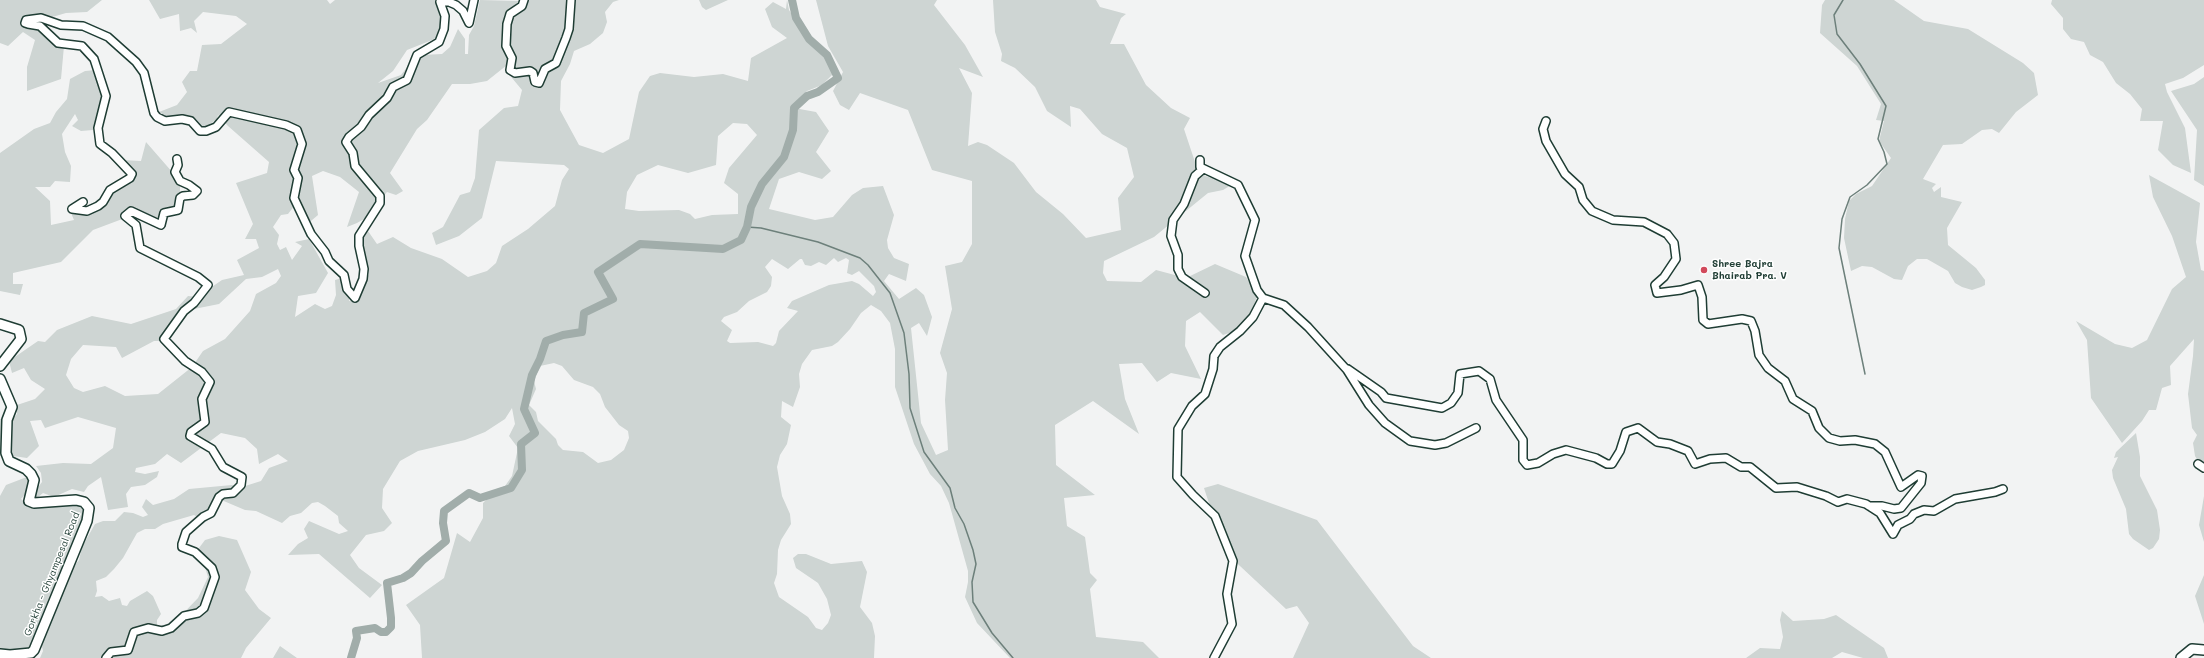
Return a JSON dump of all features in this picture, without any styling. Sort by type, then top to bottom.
[{"type":"main road","points":[[0,324],[19,330],[21,339],[0,366]]},
{"type":"main road","name":"Gorkha - Ghyampesal Road","points":[[0,379],[12,407],[7,420],[6,454],[9,461],[26,469],[34,480],[29,501],[34,503],[76,500],[84,502],[89,508],[87,521],[34,650],[31,653],[10,656],[0,654]]},
{"type":"main road","points":[[2181,658],[2192,649],[2204,650]]},
{"type":"street","points":[[84,202],[72,209],[87,211],[98,206],[103,202],[110,190],[130,178],[132,174],[112,153],[100,144],[98,128],[106,96],[94,59],[82,46],[58,43],[40,26],[28,24],[26,23],[26,20],[41,18],[61,25],[83,26],[108,36],[136,62],[144,73],[154,113],[157,118],[165,121],[182,119],[191,121],[200,131],[206,131],[216,128],[229,112],[286,125],[297,130],[302,144],[294,170],[298,178],[294,198],[311,234],[325,252],[329,262],[344,275],[347,289],[351,296],[355,298],[363,279],[364,269],[359,246],[359,236],[380,203],[380,196],[355,166],[353,153],[346,142],[349,137],[361,127],[369,115],[387,98],[393,87],[407,80],[417,55],[439,42],[444,28],[445,16],[439,6],[440,2],[449,2],[456,5],[463,11],[470,23],[474,0]]},
{"type":"street","points":[[524,0],[522,6],[510,14],[507,24],[506,46],[512,58],[510,70],[515,73],[530,71],[533,73],[535,82],[539,83],[545,69],[556,63],[566,38],[569,28],[571,0]]},
{"type":"street","points":[[1546,121],[1544,129],[1546,141],[1566,174],[1579,187],[1583,200],[1592,211],[1613,220],[1644,222],[1667,234],[1674,243],[1676,259],[1664,277],[1655,285],[1657,293],[1680,290],[1698,285],[1702,297],[1703,320],[1708,324],[1742,318],[1751,321],[1755,331],[1759,355],[1768,368],[1785,381],[1793,400],[1812,411],[1819,428],[1829,438],[1840,441],[1855,440],[1875,444],[1885,452],[1901,487],[1918,475],[1922,476],[1921,483],[1901,508],[1894,509],[1882,506],[1868,506]]},
{"type":"street","points":[[106,658],[111,652],[128,650],[134,632],[148,628],[162,631],[171,628],[184,616],[198,613],[204,608],[215,577],[212,568],[194,552],[182,547],[182,544],[186,532],[203,517],[212,513],[219,497],[223,494],[233,493],[241,485],[242,476],[223,466],[212,449],[190,436],[191,432],[205,422],[202,399],[210,382],[196,367],[185,361],[164,339],[184,311],[194,303],[208,285],[198,277],[140,248],[136,225],[125,216],[131,211],[161,225],[164,213],[178,210],[180,198],[183,196],[193,195],[197,191],[180,181],[175,172],[178,165],[176,158]]},
{"type":"street","points":[[1200,160],[1200,167],[1203,169],[1238,185],[1255,220],[1245,256],[1254,284],[1263,298],[1284,305],[1292,311],[1347,370],[1369,404],[1384,423],[1410,441],[1435,446],[1446,443],[1476,428]]},
{"type":"street","points":[[1203,169],[1195,176],[1184,204],[1175,216],[1171,236],[1178,255],[1178,269],[1182,277],[1187,282],[1205,293]]},
{"type":"street","points":[[1214,658],[1232,624],[1228,594],[1233,561],[1215,516],[1193,496],[1177,477],[1179,425],[1190,410],[1205,394],[1213,369],[1214,356],[1220,347],[1240,331],[1252,317],[1263,298]]},
{"type":"street","points":[[1347,370],[1348,369],[1381,392],[1386,398],[1442,408],[1451,403],[1458,393],[1460,374],[1479,371],[1490,379],[1496,400],[1524,440],[1524,460],[1527,465],[1538,463],[1553,454],[1566,450],[1596,458],[1607,464],[1612,464],[1620,451],[1626,432],[1638,428],[1657,442],[1670,444],[1688,451],[1695,464],[1710,459],[1726,458],[1741,467],[1750,468],[1776,488],[1797,487],[1838,502],[1847,499],[1868,506],[1880,514],[1893,534],[1898,525],[1910,519],[1914,514],[1924,510],[1934,511],[1955,499],[1995,492],[2003,489]]},
{"type":"shaded area","points":[[0,0],[102,0],[87,12],[66,13],[25,25],[47,33],[64,46],[61,79],[27,91],[27,67],[35,40],[23,32],[8,46],[0,43]]},
{"type":"shaded area","points":[[149,0],[327,0],[330,4],[335,0],[435,0],[441,20],[437,38],[407,50],[393,71],[378,83],[401,75],[408,66],[422,55],[442,54],[450,47],[458,29],[465,39],[465,54],[468,54],[469,35],[474,26],[480,0],[519,1],[504,15],[503,47],[509,59],[508,65],[514,61],[508,45],[509,25],[512,15],[523,10],[526,0],[619,0],[613,2],[605,12],[607,22],[603,33],[590,44],[574,51],[570,64],[561,81],[560,110],[579,145],[603,153],[629,139],[639,92],[650,76],[660,73],[694,77],[723,74],[748,81],[751,58],[787,38],[772,27],[765,9],[773,2],[786,9],[787,0],[789,10],[808,40],[826,55],[833,74],[822,85],[807,91],[794,108],[816,112],[829,131],[816,152],[831,171],[822,179],[799,172],[779,179],[769,209],[815,220],[833,217],[852,195],[863,188],[883,186],[894,215],[887,240],[888,248],[894,258],[909,264],[906,281],[889,274],[884,281],[899,299],[916,288],[924,295],[932,317],[927,336],[919,323],[911,328],[921,423],[936,455],[948,450],[945,400],[947,373],[940,353],[952,309],[945,266],[962,262],[972,244],[972,181],[932,170],[908,110],[860,93],[849,110],[840,105],[833,91],[843,72],[828,46],[816,0],[937,0],[934,5],[965,45],[983,77],[959,68],[972,93],[968,146],[978,142],[987,145],[1014,163],[1036,192],[1063,214],[1086,238],[1121,230],[1118,198],[1134,177],[1127,148],[1102,134],[1080,109],[1070,106],[1071,127],[1047,111],[1035,87],[1015,68],[1001,61],[1002,54],[995,32],[993,0],[1096,0],[1100,7],[1126,14],[1121,18],[1110,44],[1124,44],[1146,85],[1171,108],[1190,118],[1184,129],[1195,162],[1205,176],[1233,184],[1223,190],[1208,193],[1154,237],[1104,261],[1103,273],[1107,281],[1141,282],[1156,270],[1186,278],[1215,264],[1246,277],[1257,296],[1250,318],[1235,331],[1223,335],[1200,312],[1186,321],[1185,346],[1201,379],[1171,373],[1157,382],[1142,363],[1119,364],[1125,399],[1139,434],[1093,401],[1055,425],[1056,465],[1095,495],[1064,498],[1067,526],[1085,537],[1090,573],[1097,580],[1090,589],[1096,637],[1143,642],[1159,658],[1010,658],[977,623],[965,597],[968,582],[968,571],[949,503],[941,486],[930,474],[914,444],[895,387],[895,349],[890,323],[881,311],[871,305],[861,313],[850,329],[838,342],[832,346],[812,350],[802,364],[799,374],[800,387],[793,407],[782,401],[781,417],[791,425],[787,444],[780,455],[777,467],[782,496],[790,514],[791,524],[781,540],[778,550],[777,574],[774,583],[779,597],[808,617],[816,628],[822,630],[828,623],[831,615],[827,599],[818,583],[796,568],[793,558],[798,554],[806,554],[831,564],[862,561],[867,572],[860,607],[872,623],[875,636],[874,658],[422,658],[420,625],[406,605],[444,578],[457,533],[470,542],[483,518],[483,503],[497,489],[505,486],[512,476],[518,448],[509,436],[515,424],[512,408],[505,419],[485,432],[465,440],[418,451],[400,461],[383,489],[382,508],[392,523],[384,531],[366,535],[350,555],[359,568],[382,585],[370,598],[319,554],[288,555],[298,544],[308,538],[304,529],[309,521],[339,534],[348,531],[339,523],[338,516],[325,506],[318,502],[312,503],[301,513],[290,516],[282,523],[256,511],[245,510],[219,499],[216,510],[206,522],[194,515],[163,524],[155,529],[145,529],[137,533],[123,558],[114,569],[106,577],[96,581],[97,591],[95,597],[102,596],[109,601],[120,598],[122,605],[127,606],[130,601],[147,591],[153,596],[161,614],[157,620],[157,627],[170,627],[198,598],[208,577],[199,548],[205,540],[219,536],[237,540],[251,572],[245,590],[259,609],[271,618],[246,648],[241,658],[40,658],[43,651],[40,637],[74,566],[79,560],[82,547],[95,524],[103,521],[115,521],[124,512],[133,513],[143,517],[148,515],[142,507],[146,499],[153,505],[174,499],[189,489],[232,485],[242,487],[261,481],[269,468],[288,461],[278,454],[259,464],[257,449],[245,438],[221,433],[181,463],[167,454],[155,464],[136,468],[135,472],[145,474],[159,471],[157,477],[145,485],[131,487],[126,494],[128,507],[108,510],[101,477],[88,486],[84,492],[72,489],[54,497],[43,493],[32,502],[30,498],[42,482],[41,473],[36,466],[63,463],[91,464],[113,448],[116,428],[78,417],[45,428],[41,420],[30,421],[39,446],[27,458],[13,456],[10,452],[8,434],[9,424],[17,414],[17,405],[35,399],[45,389],[31,380],[24,368],[12,373],[9,361],[38,341],[45,342],[57,330],[92,316],[131,324],[176,309],[188,296],[197,297],[222,280],[244,275],[237,260],[259,248],[256,239],[245,239],[253,224],[236,183],[267,173],[269,162],[228,126],[218,115],[217,119],[204,128],[196,119],[180,116],[163,119],[159,112],[177,105],[187,92],[182,82],[190,71],[197,71],[202,45],[221,44],[247,24],[236,16],[203,12],[194,21],[197,33],[191,28],[180,31],[179,14],[160,19]],"holes":[[[507,65],[512,78],[522,90],[518,106],[504,108],[479,130],[475,178],[470,192],[460,195],[443,227],[432,233],[436,245],[459,236],[482,218],[496,161],[564,165],[569,169],[562,180],[555,206],[528,229],[502,246],[496,263],[487,271],[468,277],[442,259],[411,248],[393,237],[377,244],[368,231],[362,238],[369,274],[358,299],[349,301],[349,276],[335,280],[336,295],[332,306],[325,309],[315,304],[295,317],[298,296],[316,293],[328,273],[309,239],[295,242],[302,246],[292,260],[286,247],[280,250],[277,244],[279,235],[273,227],[281,215],[288,214],[295,205],[302,213],[305,226],[318,215],[312,176],[323,171],[340,177],[359,192],[347,227],[357,223],[364,219],[387,192],[396,195],[403,191],[390,173],[417,129],[427,120],[452,84],[470,84],[487,81]],[[733,123],[747,124],[757,135],[729,168],[724,183],[738,194],[738,214],[712,215],[695,219],[690,214],[679,210],[639,211],[625,209],[627,192],[637,175],[658,165],[688,173],[716,165],[718,136]],[[834,258],[838,262],[846,258],[849,260],[847,273],[852,275],[859,271],[874,286],[876,292],[873,296],[859,284],[852,281],[829,285],[792,301],[787,308],[798,311],[779,331],[776,343],[773,346],[758,342],[730,343],[727,341],[732,330],[721,321],[724,317],[737,312],[749,301],[767,292],[771,286],[772,277],[765,267],[772,259],[788,269],[800,259],[802,259],[805,265],[811,266],[819,262],[826,265]],[[278,269],[281,276],[276,283],[256,294],[250,311],[225,339],[203,351],[192,367],[158,394],[125,396],[105,386],[83,392],[74,388],[66,375],[71,359],[83,345],[116,347],[122,358],[154,341],[162,341],[184,311],[219,304],[246,279],[262,277]],[[554,363],[562,366],[574,380],[593,387],[600,394],[605,407],[619,425],[628,431],[629,438],[624,450],[611,460],[598,463],[583,452],[563,450],[558,445],[556,439],[538,421],[536,412],[529,405],[536,389],[534,381],[540,366]]]},
{"type":"shaded area","points":[[699,0],[728,0],[706,10],[702,7]]},
{"type":"shaded area","points":[[1825,0],[1894,0],[1924,21],[1968,29],[2023,63],[2034,73],[2038,95],[2016,112],[1999,133],[1992,129],[1982,130],[1962,144],[1943,145],[1923,179],[1936,184],[1932,188],[1934,192],[1941,187],[1941,197],[1962,202],[1947,228],[1948,245],[1976,268],[1985,280],[1985,285],[1972,290],[1962,287],[1955,283],[1948,271],[1927,259],[1917,259],[1908,266],[1902,280],[1894,279],[1872,267],[1862,266],[1851,271],[1844,238],[1845,219],[1849,201],[1856,194],[1872,186],[1891,158],[1879,141],[1884,121],[1876,120],[1881,104],[1857,66],[1820,33],[1822,5]]},
{"type":"shaded area","points":[[2052,0],[2204,0],[2204,65],[2183,78],[2165,84],[2167,92],[2185,128],[2191,173],[2173,165],[2158,150],[2163,121],[2140,121],[2142,109],[2130,94],[2116,83],[2103,62],[2090,55],[2084,42],[2071,39],[2063,29],[2063,18],[2051,4]]},
{"type":"shaded area","points":[[96,70],[104,98],[93,130],[81,131],[72,126],[78,120],[75,114],[62,134],[65,152],[71,166],[70,182],[55,181],[50,187],[35,187],[50,201],[51,225],[74,220],[71,213],[98,206],[132,172],[122,160],[141,161],[146,142],[180,181],[180,198],[172,210],[151,221],[130,210],[125,218],[93,230],[61,262],[13,273],[13,284],[23,284],[20,295],[0,291],[0,153],[34,129],[50,123],[56,112],[67,99],[70,79],[85,71]]},
{"type":"shaded area","points":[[2204,77],[2204,186],[2194,180],[2197,130],[2171,91],[2194,84]]},
{"type":"shaded area","points":[[2149,175],[2200,203],[2196,242],[2201,270],[2204,271],[2204,466],[2201,466],[2195,456],[2193,443],[2197,435],[2192,428],[2188,394],[2194,339],[2170,366],[2171,385],[2162,388],[2156,410],[2149,410],[2142,421],[2122,443],[2091,398],[2087,340],[2076,321],[2115,344],[2132,348],[2147,340],[2172,289],[2186,277],[2172,236],[2153,197]]},
{"type":"shaded area","points":[[0,419],[4,419],[4,455],[0,456]]},
{"type":"shaded area","points":[[2136,433],[2140,457],[2140,476],[2157,510],[2160,530],[2159,539],[2153,548],[2149,550],[2133,539],[2129,534],[2126,509],[2113,478],[2112,470],[2118,457],[2114,458],[2116,452]]},
{"type":"shaded area","points":[[32,475],[29,490],[21,499],[29,505],[68,503],[87,506],[90,519],[35,633],[36,653],[0,655],[0,496],[6,485]]},
{"type":"shaded area","points":[[1218,484],[1317,520],[1413,646],[1431,658],[1293,658],[1309,623],[1297,606],[1286,609],[1225,552],[1204,488]]},
{"type":"shaded area","points":[[2204,496],[2204,542],[2199,525]]},
{"type":"shaded area","points":[[2204,575],[2204,624],[2195,596]]},
{"type":"shaded area","points":[[1782,611],[1793,621],[1824,619],[1836,615],[1884,648],[1888,658],[1863,658],[1842,652],[1832,658],[1746,658],[1760,648],[1780,649],[1783,637],[1780,620]]},
{"type":"shaded area","points":[[280,646],[297,658],[273,658]]},
{"type":"waterway","points":[[351,658],[357,638],[356,631],[375,628],[381,632],[386,632],[391,627],[387,583],[403,578],[411,573],[422,561],[446,541],[443,523],[444,511],[469,493],[480,498],[511,488],[522,470],[521,444],[535,433],[524,409],[532,375],[540,359],[546,341],[563,335],[582,332],[584,313],[613,299],[598,272],[640,244],[723,249],[741,240],[747,227],[751,207],[762,184],[784,157],[793,130],[794,108],[807,96],[818,92],[838,78],[827,55],[809,39],[796,18],[792,0]]},
{"type":"waterway","points":[[1843,0],[1834,15],[1837,34],[1860,64],[1886,106],[1878,139],[1884,152],[1887,164],[1867,185],[1850,197],[1842,219],[1839,248],[1865,374]]},
{"type":"waterway","points":[[747,227],[761,228],[818,242],[860,258],[868,265],[890,293],[904,333],[909,374],[910,408],[924,452],[950,488],[955,508],[964,524],[973,550],[976,564],[972,582],[973,602],[992,633],[1013,658]]},
{"type":"place","name":"Shree Bajra Bhairab Pra. V","points":[[1704,270]]}]
